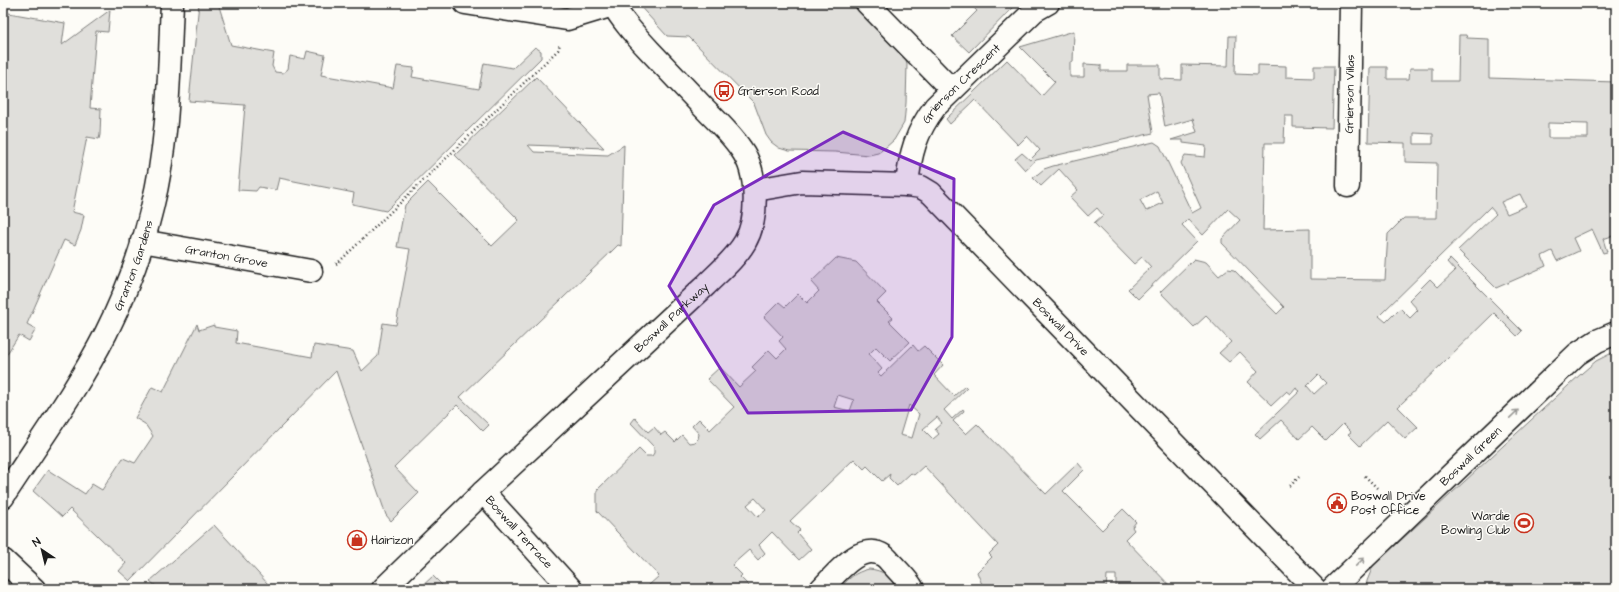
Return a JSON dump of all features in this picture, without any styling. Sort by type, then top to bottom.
[{"type":"street","name":"Granton Gardens","points":[[3,497],[89,364],[119,304],[142,241],[152,208],[164,140],[172,3]]},
{"type":"street","points":[[465,3],[566,19],[613,4]]},
{"type":"street","points":[[867,3],[951,89]]},
{"type":"street","name":"Grierson Crescent","points":[[907,185],[914,144],[925,120],[935,107],[951,89],[1034,11],[1048,3]]},
{"type":"street","name":"Grierson Villas","points":[[1348,186],[1351,3]]},
{"type":"street","name":"Boswall Parkway","points":[[383,589],[483,492],[728,263],[745,242],[754,216],[755,190],[749,164],[742,150],[719,123],[644,45],[628,26],[613,4]]},
{"type":"street","name":"Boswall Drive","points":[[755,190],[802,182],[921,186],[930,193],[1314,589]]},
{"type":"street","name":"Granton Grove","points":[[142,241],[311,271]]},
{"type":"street","name":"Boswall Green","points":[[1332,589],[1577,354],[1597,341],[1616,333]]},
{"type":"street","name":"Boswall Terrace","points":[[483,492],[571,589]]},
{"type":"street","points":[[821,589],[852,558],[860,553],[872,552],[884,556],[908,581],[913,589]]},
{"type":"street","points":[[3,560],[34,589]]},
{"type":"path","points":[[311,271],[321,270],[340,261],[558,50],[566,19]]},
{"type":"path","points":[[1365,476],[1377,488]]},
{"type":"path","points":[[1290,486],[1299,477]]},
{"type":"highlighted area","points":[[843,132],[954,179],[952,337],[911,410],[748,413],[669,286],[714,205]]},
{"type":"shaded area","points":[[199,3],[218,3],[231,45],[274,53],[272,66],[275,72],[283,73],[288,69],[290,56],[305,59],[307,51],[325,55],[321,75],[393,88],[397,66],[414,68],[412,77],[479,89],[484,63],[513,68],[535,47],[541,51],[541,58],[386,211],[352,204],[354,193],[279,178],[276,190],[259,187],[256,191],[238,190],[245,105],[189,101]]},
{"type":"shaded area","points":[[637,3],[854,3],[905,55],[907,64],[904,123],[894,140],[878,153],[869,155],[835,152],[789,151],[779,148],[771,142],[766,135],[754,103],[689,37],[667,36]]},
{"type":"shaded area","points":[[969,3],[1017,3],[969,52],[952,36],[977,11]]},
{"type":"shaded area","points":[[110,10],[108,32],[96,31],[90,108],[101,109],[100,135],[99,139],[87,137],[72,212],[84,215],[81,230],[75,245],[64,240],[27,324],[36,329],[29,341],[19,335],[3,360],[3,12],[65,23],[62,45]]},
{"type":"shaded area","points":[[1074,31],[1073,62],[1070,62],[1070,77],[1084,77],[1084,64],[1101,65],[1101,71],[1127,71],[1127,65],[1160,65],[1160,79],[1182,80],[1182,65],[1228,66],[1229,36],[1236,36],[1235,74],[1258,75],[1258,65],[1286,66],[1286,77],[1314,78],[1314,66],[1334,66],[1332,128],[1293,127],[1293,116],[1285,116],[1284,143],[1265,143],[1263,230],[1310,229],[1310,279],[1385,280],[1388,234],[1404,218],[1436,218],[1437,163],[1405,162],[1405,143],[1368,142],[1370,67],[1387,67],[1387,79],[1409,79],[1410,68],[1432,68],[1432,81],[1458,81],[1459,35],[1466,35],[1467,38],[1489,39],[1489,78],[1616,82],[1616,247],[1612,236],[1603,239],[1607,252],[1603,253],[1592,229],[1573,238],[1579,251],[1557,261],[1552,251],[1542,256],[1546,266],[1496,288],[1458,250],[1496,214],[1490,207],[1379,316],[1386,322],[1400,308],[1410,318],[1418,310],[1409,300],[1430,279],[1438,287],[1455,271],[1447,262],[1450,259],[1522,331],[1517,336],[1494,313],[1398,407],[1418,427],[1405,439],[1387,420],[1360,446],[1348,434],[1351,432],[1343,424],[1326,441],[1312,427],[1299,439],[1281,420],[1260,439],[1255,434],[1300,391],[1296,388],[1291,394],[1287,391],[1272,405],[1248,382],[1258,371],[1240,352],[1229,362],[1219,353],[1231,342],[1206,316],[1194,327],[1160,292],[1194,259],[1206,262],[1219,276],[1228,269],[1234,270],[1277,314],[1284,307],[1222,243],[1222,239],[1240,220],[1228,209],[1203,235],[1188,219],[1182,225],[1197,241],[1138,299],[1128,289],[1151,267],[1142,257],[1134,264],[1094,223],[1103,215],[1097,208],[1088,216],[1070,197],[1078,190],[1059,169],[1041,186],[1033,178],[1044,169],[1053,166],[1154,142],[1160,146],[1192,213],[1201,208],[1181,163],[1185,155],[1205,157],[1206,146],[1183,143],[1183,140],[1171,140],[1197,132],[1193,119],[1165,127],[1159,93],[1147,94],[1153,133],[1036,160],[1025,170],[1015,159],[1022,153],[1030,160],[1040,150],[1027,136],[1018,145],[975,100],[950,124],[946,119],[1007,60],[1042,96],[1055,82],[1020,47]],"holes":[[[1548,123],[1588,124],[1588,138],[1548,138]],[[1414,133],[1433,134],[1433,144],[1414,144]],[[1157,191],[1163,203],[1146,211],[1140,200]],[[1520,194],[1526,206],[1507,214],[1501,202]],[[1318,375],[1326,383],[1314,394],[1307,386]]]},
{"type":"shaded area","points":[[536,77],[604,148],[528,145],[534,152],[608,155],[624,145],[621,246],[618,245],[460,397],[489,425],[483,431],[457,405],[394,467],[419,493],[391,521],[386,515],[336,371],[130,581],[119,571],[126,563],[70,509],[62,517],[33,491],[48,470],[85,494],[92,484],[102,490],[123,458],[135,463],[153,436],[145,424],[135,418],[152,387],[163,392],[197,324],[199,330],[214,325],[214,327],[237,331],[236,343],[312,357],[314,345],[353,351],[362,371],[378,356],[383,323],[396,325],[410,249],[397,247],[405,205],[428,182],[492,246],[519,220],[455,155]]},
{"type":"shaded area","points":[[836,258],[856,262],[886,293],[877,302],[893,318],[889,321],[910,342],[890,361],[876,347],[869,354],[882,369],[878,373],[881,376],[913,345],[918,351],[924,346],[943,365],[934,375],[954,396],[965,386],[967,388],[944,410],[952,419],[963,409],[964,411],[953,421],[966,434],[977,424],[1046,494],[1078,463],[1084,470],[1063,491],[1102,530],[1123,509],[1136,522],[1132,527],[1134,530],[1125,539],[1173,589],[1116,589],[1116,575],[1107,575],[1106,589],[985,589],[977,572],[992,557],[989,554],[998,545],[924,466],[914,475],[911,473],[897,486],[889,478],[890,474],[882,481],[867,466],[864,469],[854,459],[790,521],[800,530],[797,533],[811,549],[799,560],[772,532],[759,545],[765,553],[758,560],[749,550],[732,565],[742,575],[740,577],[752,589],[651,589],[649,585],[659,576],[597,511],[597,490],[639,449],[646,456],[652,456],[654,453],[654,447],[631,423],[635,418],[648,432],[654,427],[661,435],[665,432],[675,442],[682,435],[689,443],[695,442],[698,439],[699,434],[692,426],[699,419],[710,430],[734,407],[707,379],[720,367],[739,387],[756,371],[752,367],[769,350],[777,358],[786,349],[779,341],[783,337],[764,317],[779,302],[785,307],[798,294],[807,303],[819,291],[811,282]],"holes":[[[838,395],[854,400],[850,411],[834,407]],[[909,405],[919,414],[912,438],[900,435]],[[937,417],[942,423],[935,429],[939,434],[933,439],[923,429]],[[755,498],[766,510],[758,517],[747,505]]]},
{"type":"shaded area","points":[[1616,351],[1616,589],[1366,589],[1367,581],[1373,566],[1582,373],[1596,361]]},
{"type":"shaded area","points":[[214,525],[268,584],[262,589],[159,589],[150,581]]},
{"type":"shaded area","points":[[869,569],[886,574],[894,584],[895,589],[839,589],[852,576]]},
{"type":"shaded area","points":[[433,576],[446,589],[419,589]]},
{"type":"place","name":"Grierson Road","points":[[724,91]]},
{"type":"place","name":"Boswall Drive Post Office","points":[[1337,503]]},
{"type":"place","name":"Wardie Bowling Club","points":[[1524,523]]},
{"type":"place","name":"Hairizon","points":[[357,540]]}]
